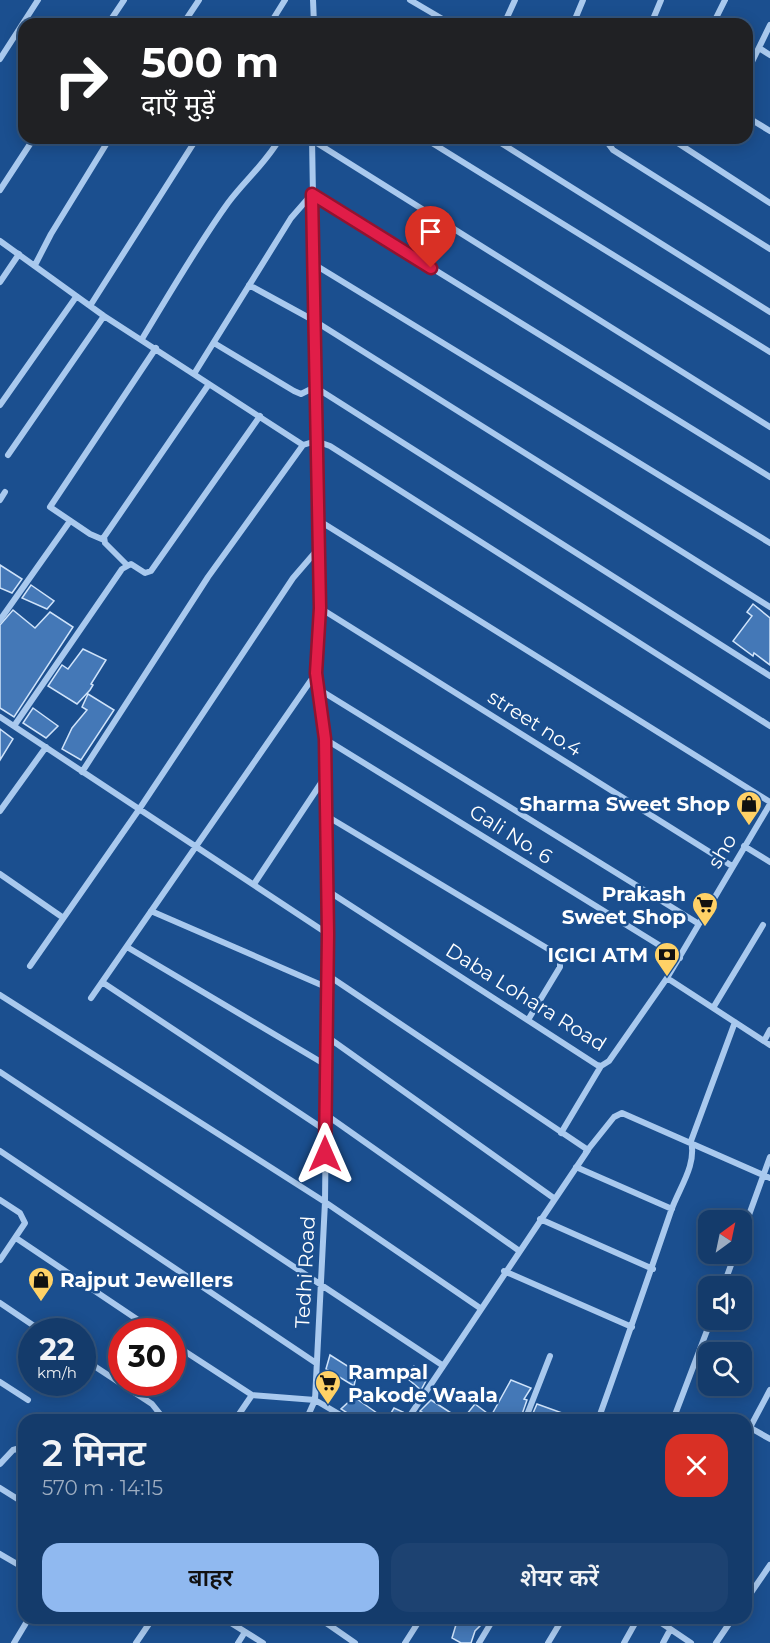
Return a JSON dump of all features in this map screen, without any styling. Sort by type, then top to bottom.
[{"type":"street","points":[[26,18],[38,0]]},
{"type":"street","points":[[112,18],[124,0]]},
{"type":"street","points":[[187,18],[199,0]]},
{"type":"street","points":[[274,18],[285,0]]},
{"type":"street","points":[[313,0],[314,18]]},
{"type":"street","points":[[410,0],[418,2],[442,18]]},
{"type":"street","points":[[507,18],[515,0]]},
{"type":"street","points":[[576,18],[583,0]]},
{"type":"street","points":[[654,18],[661,0]]},
{"type":"street","points":[[716,18],[724,0]]},
{"type":"street","points":[[753,60],[770,25]]},
{"type":"street","points":[[1,56],[18,30]]},
{"type":"street","points":[[759,48],[770,55]]},
{"type":"street","points":[[753,121],[770,131]]},
{"type":"street","points":[[0,190],[30,144]]},
{"type":"street","points":[[35,265],[51,234],[106,144]]},
{"type":"street","points":[[90,306],[193,144]]},
{"type":"street","points":[[142,339],[204,237],[243,182],[276,144]]},
{"type":"street","name":"Tedhi Road","points":[[312,144],[312,263],[320,608],[316,673],[325,739],[328,934],[325,1202],[315,1400]]},
{"type":"street","points":[[320,144],[770,427]]},
{"type":"street","points":[[434,144],[770,352]]},
{"type":"street","points":[[504,144],[770,312]]},
{"type":"street","points":[[608,144],[613,150],[770,249]]},
{"type":"street","points":[[679,144],[770,203]]},
{"type":"street","points":[[194,374],[291,218],[312,194],[770,477]]},
{"type":"street","points":[[0,241],[104,316],[303,445]]},
{"type":"street","points":[[0,282],[19,254]]},
{"type":"street","points":[[312,263],[770,543]]},
{"type":"street","points":[[249,285],[313,320],[770,607]]},
{"type":"street","points":[[0,405],[76,297]]},
{"type":"street","points":[[8,455],[104,316]]},
{"type":"street","points":[[214,343],[294,391],[301,394],[315,387],[770,676]]},
{"type":"street","points":[[156,348],[50,507],[104,540],[127,565],[144,573],[151,570],[260,416]]},
{"type":"street","points":[[104,540],[209,384]]},
{"type":"street","points":[[82,772],[202,587],[303,445],[316,441],[340,452],[770,726]]},
{"type":"street","points":[[0,500],[5,492]]},
{"type":"street","points":[[0,620],[70,520]]},
{"type":"street","points":[[318,520],[770,803]]},
{"type":"street","points":[[30,966],[138,811],[293,578],[318,549]]},
{"type":"street","points":[[14,726],[127,565]]},
{"type":"street","name":"street no.4","points":[[320,608],[732,866]]},
{"type":"street","points":[[91,998],[316,673]]},
{"type":"street","points":[[320,690],[699,924]]},
{"type":"street","points":[[0,717],[138,811],[196,846],[328,934]]},
{"type":"street","name":"Gali No. 6","points":[[325,739],[680,958]]},
{"type":"street","points":[[0,811],[46,747]]},
{"type":"street","points":[[254,884],[325,776]]},
{"type":"street","name":"sho","points":[[667,978],[770,803]]},
{"type":"street","points":[[326,815],[560,956],[560,967],[528,1020]]},
{"type":"street","points":[[744,846],[770,862]]},
{"type":"street","points":[[0,874],[62,917]]},
{"type":"street","name":"Daba Lohara Road","points":[[327,891],[602,1066],[609,1061],[667,978]]},
{"type":"street","points":[[151,911],[326,987]]},
{"type":"street","points":[[712,1008],[763,925]]},
{"type":"street","points":[[127,947],[326,1065]]},
{"type":"street","points":[[326,974],[588,1150],[586,1153]]},
{"type":"street","points":[[667,978],[770,1045]]},
{"type":"street","points":[[102,982],[325,1130]]},
{"type":"street","points":[[0,995],[325,1202],[480,1308]]},
{"type":"street","points":[[600,1414],[654,1269],[672,1209],[693,1158],[691,1141],[735,1022]]},
{"type":"street","points":[[764,1041],[770,1030]]},
{"type":"street","points":[[326,1036],[555,1199]]},
{"type":"street","points":[[561,1132],[602,1066]]},
{"type":"street","points":[[0,1072],[442,1365]]},
{"type":"street","points":[[411,1414],[518,1250],[614,1117],[622,1113],[691,1141],[770,1178]]},
{"type":"street","points":[[325,1114],[518,1250]]},
{"type":"street","points":[[0,1151],[316,1363]]},
{"type":"street","points":[[751,1210],[770,1157]]},
{"type":"street","points":[[576,1167],[672,1209]]},
{"type":"street","points":[[0,1200],[24,1218],[24,1223],[0,1260]]},
{"type":"street","points":[[540,1219],[654,1269]]},
{"type":"street","points":[[15,1238],[135,1318]]},
{"type":"street","points":[[504,1271],[632,1327]]},
{"type":"street","points":[[0,1304],[22,1318]]},
{"type":"street","points":[[675,1414],[707,1330]]},
{"type":"street","points":[[186,1352],[252,1395],[315,1400],[339,1414]]},
{"type":"street","points":[[527,1414],[550,1356]]},
{"type":"street","points":[[96,1367],[152,1404],[160,1414]]},
{"type":"street","points":[[0,1382],[28,1400]]},
{"type":"street","points":[[752,1422],[770,1390]]},
{"type":"street","points":[[239,1414],[252,1395]]},
{"type":"street","points":[[309,1414],[315,1400]]},
{"type":"street","points":[[752,1429],[770,1439]]},
{"type":"street","points":[[0,1464],[13,1450],[18,1449]]},
{"type":"street","points":[[0,1488],[18,1499]]},
{"type":"street","points":[[0,1554],[18,1564]]},
{"type":"street","points":[[752,1591],[770,1564]]},
{"type":"street","points":[[14,1643],[25,1624]]},
{"type":"street","points":[[136,1643],[149,1624]]},
{"type":"street","points":[[232,1624],[263,1643]]},
{"type":"street","points":[[333,1624],[355,1643]]},
{"type":"street","points":[[405,1643],[417,1624]]},
{"type":"street","points":[[479,1643],[490,1624]]},
{"type":"street","points":[[548,1643],[559,1624]]},
{"type":"street","points":[[624,1643],[635,1624]]},
{"type":"street","points":[[661,1624],[691,1643]]},
{"type":"street","points":[[716,1643],[729,1624]]},
{"type":"street","points":[[663,1643],[670,1630]]},
{"type":"street","points":[[238,1643],[245,1632]]},
{"type":"building","points":[[0,565],[22,579],[12,593],[0,588]]},
{"type":"building","points":[[31,585],[54,601],[47,609],[22,598]]},
{"type":"building","points":[[753,604],[770,618],[770,665],[733,641],[752,616],[747,612]]},
{"type":"building","points":[[13,610],[35,628],[50,612],[73,627],[14,717],[0,708],[0,625]]},
{"type":"building","points":[[83,649],[106,660],[91,684],[93,685],[90,690],[77,704],[48,686],[62,665],[68,669]]},
{"type":"building","points":[[88,694],[114,710],[81,760],[62,749],[72,728],[87,710],[82,707]]},
{"type":"building","points":[[33,708],[58,726],[46,738],[23,723]]},
{"type":"building","points":[[0,729],[13,739],[0,760]]},
{"type":"building","points":[[330,1355],[357,1372],[354,1386],[326,1369]]},
{"type":"building","points":[[414,1366],[428,1377],[421,1390],[407,1378]]},
{"type":"building","points":[[511,1380],[531,1388],[524,1399],[527,1400],[522,1414],[492,1414]]},
{"type":"building","points":[[354,1397],[378,1414],[349,1414],[341,1409]]},
{"type":"building","points":[[431,1400],[453,1414],[425,1414],[420,1411]]},
{"type":"building","points":[[475,1404],[488,1414],[467,1414]]},
{"type":"building","points":[[537,1404],[565,1414],[533,1414]]},
{"type":"building","points":[[394,1408],[403,1412],[402,1414],[390,1414]]},
{"type":"building","points":[[456,1624],[482,1624],[475,1631],[471,1643],[461,1643],[452,1638]]},
{"type":"place","name":"Sharma Sweet Shop","points":[[749,827]]},
{"type":"place","name":"Prakash Sweet Shop","points":[[705,928]]},
{"type":"place","name":"ICICI ATM","points":[[667,978]]},
{"type":"place","name":"Rajput Jewellers","points":[[41,1303]]},
{"type":"place","name":"Rampal Pakode Waala","points":[[328,1406]]},
{"type":"route","points":[[325,1154],[328,934],[325,739],[316,673],[320,608],[312,194],[431,268]]}]
